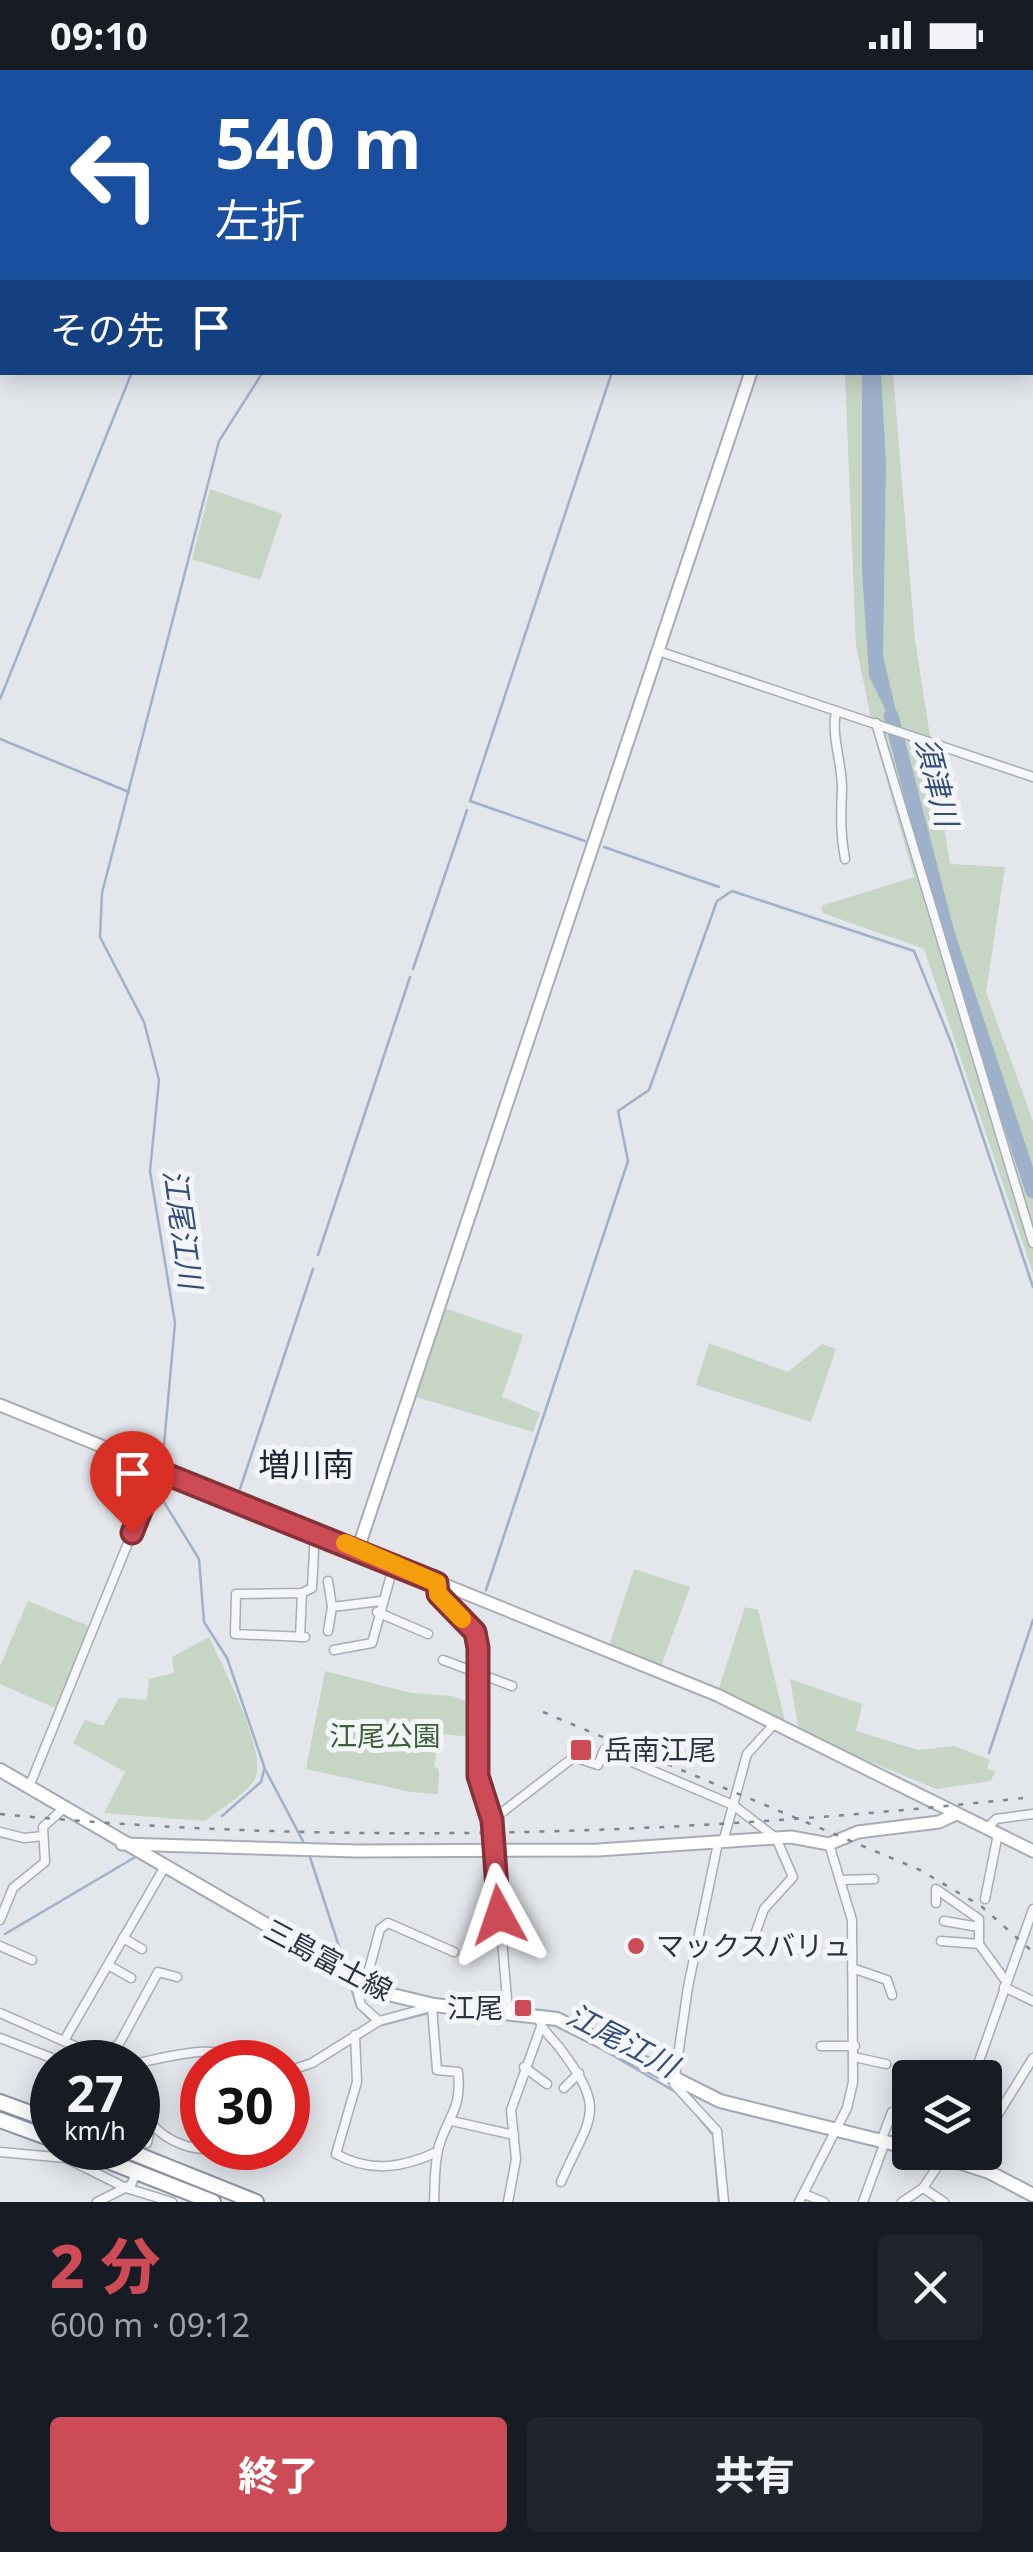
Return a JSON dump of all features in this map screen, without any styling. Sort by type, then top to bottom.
[{"type":"highway","points":[[0,2102],[30,2113]]},
{"type":"highway","points":[[6,2122],[30,2131]]},
{"type":"highway","points":[[160,2164],[256,2202]]},
{"type":"highway","points":[[131,2170],[213,2202]]},
{"type":"main road","name":"三島富士線","points":[[0,1770],[360,1981],[398,1998],[433,2006],[508,2011],[540,2021],[556,2019],[720,2101],[892,2144]]},
{"type":"main road","points":[[985,2170],[1033,2194]]},
{"type":"street","points":[[358,1549],[750,375]]},
{"type":"street","points":[[658,651],[1033,777]]},
{"type":"street","points":[[836,711],[832,730],[842,787],[838,821],[844,859]]},
{"type":"street","points":[[876,723],[1033,1243]]},
{"type":"street","points":[[0,1405],[718,1695],[1033,1851]]},
{"type":"street","points":[[28,1787],[147,1496],[149,1467]]},
{"type":"street","points":[[302,1593],[303,1636],[235,1634],[236,1594],[302,1593],[312,1588],[315,1532]]},
{"type":"street","points":[[334,1650],[372,1643],[377,1612],[394,1564]]},
{"type":"street","points":[[328,1581],[332,1607],[328,1631]]},
{"type":"street","points":[[437,1583],[438,1594],[446,1606],[475,1632],[480,1675],[478,1776],[492,1820],[508,2011]]},
{"type":"street","points":[[332,1607],[381,1601]]},
{"type":"street","points":[[377,1612],[428,1634]]},
{"type":"street","points":[[443,1660],[512,1686]]},
{"type":"street","points":[[724,2202],[717,2131],[674,2084],[688,1987],[721,1842],[747,1754],[775,1723]]},
{"type":"street","points":[[492,1820],[574,1757],[598,1765],[604,1750],[733,1805],[776,1838],[793,1877],[764,1908],[754,1937]]},
{"type":"street","points":[[0,1920],[12,1888],[44,1862],[43,1827],[63,1809]]},
{"type":"street","points":[[133,1850],[154,1843],[493,1851],[776,1838],[808,1838],[829,1844],[858,1832],[940,1822],[956,1814]]},
{"type":"street","points":[[985,1899],[996,1819],[1033,1814]]},
{"type":"street","points":[[0,1832],[24,1838],[43,1836]]},
{"type":"street","points":[[824,2202],[801,2198],[847,2108],[855,2046],[852,1920],[829,1844]]},
{"type":"street","points":[[0,2013],[65,2039],[164,1868]]},
{"type":"street","points":[[842,1880],[874,1879]]},
{"type":"street","points":[[936,1902],[936,1890],[979,1920],[979,1944],[1005,1984],[1033,2001]]},
{"type":"street","points":[[980,2060],[1033,1909]]},
{"type":"street","points":[[944,1922],[979,1928]]},
{"type":"street","points":[[379,2020],[361,2006],[360,1981],[380,1929],[388,1923],[454,1952]]},
{"type":"street","points":[[123,1938],[142,1950]]},
{"type":"street","points":[[941,1941],[979,1944]]},
{"type":"street","points":[[0,1946],[32,1960]]},
{"type":"street","points":[[108,1965],[131,1978]]},
{"type":"street","points":[[852,1968],[887,1980],[892,1995]]},
{"type":"street","points":[[121,2040],[158,1972],[177,1977]]},
{"type":"street","points":[[310,2064],[379,2020],[433,2006],[437,2070],[458,2072],[460,2094],[437,2152],[434,2202]]},
{"type":"street","points":[[508,2202],[516,2159],[511,2110],[540,2021]]},
{"type":"street","points":[[540,2021],[589,2092],[588,2132],[561,2182]]},
{"type":"street","points":[[355,2036],[357,2082],[336,2154],[355,2165],[404,2168],[437,2152]]},
{"type":"street","points":[[0,2038],[30,2050]]},
{"type":"street","points":[[821,2046],[855,2046]]},
{"type":"street","points":[[854,2057],[886,2064]]},
{"type":"street","points":[[1002,2108],[1033,2058]]},
{"type":"street","points":[[524,2067],[547,2084]]},
{"type":"street","points":[[564,2088],[579,2073]]},
{"type":"street","points":[[863,2202],[892,2112]]},
{"type":"street","points":[[452,2121],[514,2136]]},
{"type":"street","points":[[0,2152],[66,2158],[126,2188],[172,2202]]},
{"type":"street","points":[[902,2202],[923,2188],[936,2170]]},
{"type":"street","points":[[97,2202],[126,2188],[134,2178]]},
{"type":"street","points":[[923,2188],[944,2202]]},
{"type":"green space","points":[[845,375],[893,375],[915,640],[950,864],[1005,867],[986,992],[1033,1121],[1033,1273],[924,949],[823,913],[821,906],[914,877],[876,743],[856,645]]},
{"type":"green space","points":[[210,489],[282,514],[260,580],[192,559]]},
{"type":"green space","points":[[444,1308],[523,1335],[502,1397],[540,1413],[533,1432],[413,1396]]},
{"type":"green space","points":[[709,1343],[788,1372],[822,1344],[836,1349],[811,1422],[696,1385]]},
{"type":"green space","points":[[634,1569],[690,1587],[661,1666],[609,1646]]},
{"type":"green space","points":[[28,1601],[91,1627],[55,1708],[0,1684],[0,1666]]},
{"type":"green space","points":[[745,1607],[758,1610],[785,1721],[718,1691]]},
{"type":"green space","points":[[209,1637],[251,1733],[257,1770],[253,1782],[205,1821],[104,1813],[125,1772],[73,1743],[85,1720],[103,1726],[119,1698],[147,1700],[149,1679],[174,1673],[172,1657]]},
{"type":"green space","name":"江尾公園","points":[[325,1671],[411,1693],[452,1696],[473,1704],[473,1737],[440,1734],[434,1766],[439,1770],[438,1794],[411,1792],[306,1769]]},
{"type":"green space","points":[[790,1679],[862,1704],[856,1731],[918,1750],[954,1746],[990,1760],[987,1769],[995,1771],[991,1781],[936,1789],[799,1732]]},
{"type":"water","points":[[862,375],[881,375],[886,463],[883,656],[899,723],[892,723],[869,676],[862,571]]},
{"type":"waterway","points":[[0,699],[131,375]]},
{"type":"waterway","name":"江尾江川","points":[[162,1467],[175,1323],[150,1171],[159,1080],[144,1022],[100,937],[102,893],[219,441],[261,375]]},
{"type":"waterway","points":[[585,841],[470,801],[611,375]]},
{"type":"waterway","name":"須津川","points":[[891,716],[947,933],[1033,1191]]},
{"type":"waterway","points":[[0,739],[129,792]]},
{"type":"waterway","points":[[413,969],[467,810]]},
{"type":"waterway","points":[[604,847],[719,887]]},
{"type":"waterway","points":[[486,1590],[628,1161],[618,1111],[649,1090],[717,901],[732,891],[914,951],[951,1042],[1033,1287]]},
{"type":"waterway","points":[[318,1255],[410,977]]},
{"type":"waterway","points":[[240,1489],[313,1269]]},
{"type":"waterway","name":"江尾江川","points":[[161,1475],[159,1494],[199,1559],[204,1622],[227,1658],[265,1769],[306,1847]]},
{"type":"waterway","points":[[989,1753],[1033,1620]]},
{"type":"waterway","points":[[222,1816],[261,1782],[264,1770]]},
{"type":"waterway","name":"江尾江川","points":[[309,1854],[345,1965]]},
{"type":"waterway","points":[[5,1934],[137,1856]]},
{"type":"waterway","name":"江尾江川","points":[[348,1978],[357,2006],[372,2022]]},
{"type":"waterway","name":"江尾江川","points":[[382,2025],[428,2013]]},
{"type":"waterway","name":"江尾江川","points":[[595,2045],[679,2094]]},
{"type":"waterway","name":"江尾江川","points":[[691,2108],[714,2136]]},
{"type":"waterway","name":"江尾江川","points":[[715,2154],[719,2202]]},
{"type":"railway","points":[[543,1712],[920,1870],[981,1906],[1033,1952]]},
{"type":"railway","points":[[0,1814],[259,1831],[517,1832],[775,1820],[1033,1797]]},
{"type":"slow traffic","points":[[345,1543],[437,1583],[438,1594],[446,1606],[462,1619]]},
{"type":"place","name":"岳南江尾","points":[[581,1750]]},
{"type":"place","name":"マックスバリュ","points":[[636,1946]]},
{"type":"place","name":"江尾","points":[[523,2008]]},
{"type":"district","name":"増川南","points":[[306,1465]]},
{"type":"route","points":[[132,1533],[147,1496],[146,1466],[437,1583],[438,1594],[446,1606],[475,1632],[478,1648],[478,1776],[492,1820],[499,1915]]}]
